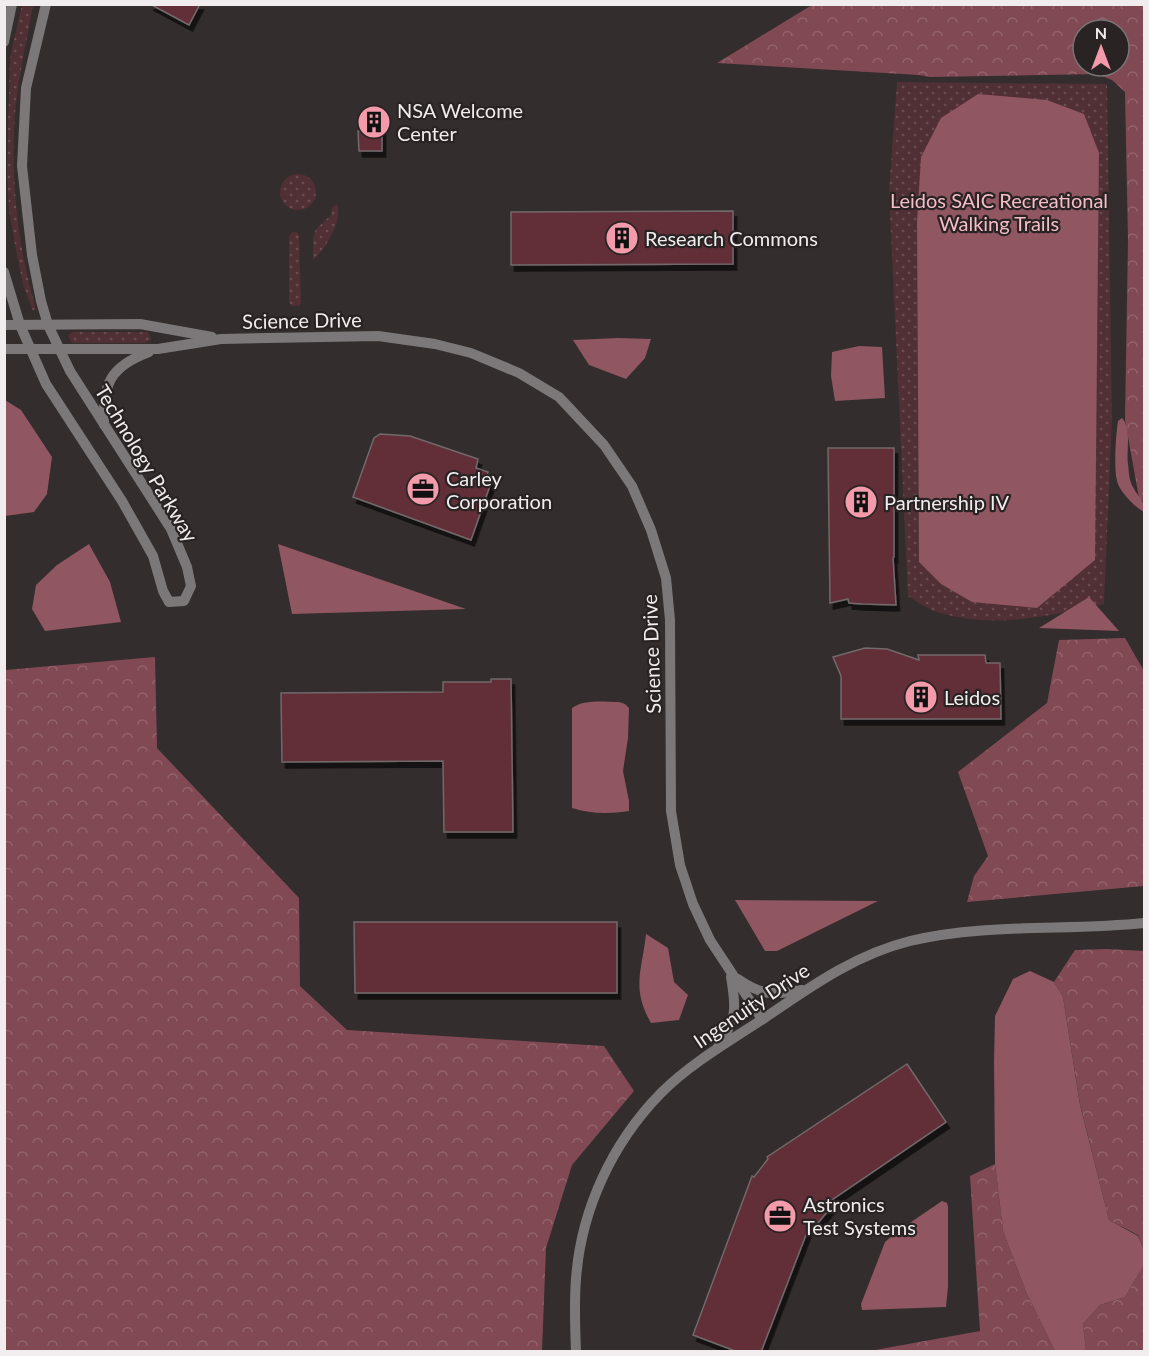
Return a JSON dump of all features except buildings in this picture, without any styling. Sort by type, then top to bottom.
[{"type":"street","points":[[4,42],[12,4]]},
{"type":"street","name":"Technology Parkway","points":[[4,272],[20,325],[46,384],[122,501],[153,556],[163,591],[169,602],[184,601],[191,586],[187,567],[171,530],[70,371],[48,325],[32,255],[22,166],[26,88],[46,4]]},
{"type":"street","name":"Science Drive","points":[[4,325],[140,324],[221,339]]},
{"type":"street","name":"Science Drive","points":[[4,349],[158,349],[221,339],[378,336],[435,344],[471,353],[519,373],[559,397],[604,445],[632,486],[651,530],[666,578],[670,620],[671,800],[680,865],[697,913],[710,940],[730,974],[762,1019]]},
{"type":"street","points":[[105,425],[104,400],[107,385],[131,359],[158,349]]},
{"type":"street","name":"Ingenuity Drive","points":[[576,1352],[574,1304],[579,1254],[584,1226],[599,1184],[638,1119],[661,1093],[716,1050],[837,969],[871,954],[918,940],[987,931],[1106,927],[1144,923]]},
{"type":"street","points":[[730,974],[752,989],[766,994],[782,994],[806,989]]},
{"type":"street","points":[[716,1050],[731,1025],[735,1012],[730,974]]},
{"type":"green space","points":[[22,5],[33,5],[16,100],[14,177],[21,244],[36,309],[33,311],[23,285],[15,245],[9,210],[7,169],[10,57]]},
{"type":"green space","points":[[812,5],[1144,5],[1144,502],[1139,498],[1125,420],[1128,240],[1125,92],[1107,78],[1131,78],[1131,18],[1071,18],[1071,74],[930,77],[717,63]]},
{"type":"green space","name":"Leidos SAIC Recreational Walking Trails","points":[[897,82],[1107,84],[1112,419],[1104,604],[1022,619],[982,620],[940,613],[908,596],[889,191]]},
{"type":"green space","points":[[298,174],[311,179],[316,192],[311,205],[298,210],[285,205],[280,192],[285,179]]},
{"type":"green space","points":[[337,204],[338,218],[332,234],[313,260],[313,237],[316,229],[331,215],[332,208]]},
{"type":"green space","points":[[292,232],[297,232],[299,235],[301,303],[299,306],[292,306],[289,302],[289,236]]},
{"type":"green space","points":[[72,332],[148,332],[151,339],[145,343],[72,343],[68,336]]},
{"type":"green space","points":[[1125,638],[1144,671],[1144,886],[967,902],[974,876],[988,856],[958,772],[1047,703],[1059,640]]},
{"type":"green space","points":[[155,657],[157,748],[299,898],[300,986],[347,1030],[604,1046],[634,1091],[572,1165],[546,1248],[542,1351],[5,1351],[5,670]]},
{"type":"green space","points":[[1075,950],[1144,951],[1144,1250],[1138,1235],[1109,1220],[1080,1104],[1063,997],[1054,982]]},
{"type":"green space","points":[[995,1164],[1003,1231],[1026,1292],[1055,1351],[864,1352],[980,1331],[970,1176]]},
{"type":"green space","points":[[1144,1265],[1144,1351],[1086,1351],[1083,1324],[1100,1305],[1125,1297]]},
{"type":"shaded area","name":"Leidos SAIC Recreational Walking Trails","points":[[978,94],[1047,100],[1084,114],[1099,153],[1095,560],[1037,608],[972,602],[941,584],[919,562],[917,222],[921,157],[941,118]]},
{"type":"shaded area","points":[[651,339],[645,358],[626,379],[589,365],[573,340]]},
{"type":"shaded area","points":[[859,346],[882,347],[885,398],[835,401],[831,376],[832,352]]},
{"type":"shaded area","points":[[5,400],[21,410],[52,457],[47,494],[34,512],[5,516]]},
{"type":"shaded area","points":[[1122,418],[1128,434],[1130,479],[1142,501],[1144,512],[1126,496],[1116,478],[1116,435],[1118,421]]},
{"type":"shaded area","points":[[89,544],[110,582],[121,622],[45,631],[32,609],[36,585],[57,565]]},
{"type":"shaded area","points":[[278,544],[466,609],[292,614]]},
{"type":"shaded area","points":[[1089,597],[1119,631],[1039,628]]},
{"type":"shaded area","points":[[588,702],[619,702],[629,708],[628,738],[623,771],[629,811],[600,813],[572,808],[572,708]]},
{"type":"shaded area","points":[[735,900],[878,901],[777,951],[765,951]]},
{"type":"shaded area","points":[[646,934],[668,948],[674,982],[688,995],[679,1020],[651,1023],[645,1011],[641,1000],[640,979]]},
{"type":"shaded area","points":[[1030,971],[1054,982],[1063,997],[1080,1105],[1109,1220],[1138,1236],[1144,1250],[1144,1265],[1125,1297],[1100,1305],[1083,1324],[1086,1351],[1055,1351],[1026,1292],[1003,1231],[995,1164],[995,1016],[1013,979]]},
{"type":"shaded area","points":[[942,1201],[947,1203],[948,1207],[946,1307],[862,1310],[861,1304],[885,1242]]},
{"type":"place","name":"NSA Welcome Center","points":[[374,122]]},
{"type":"place","name":"Research Commons","points":[[622,238]]},
{"type":"place","name":"Carley Corporation","points":[[423,489]]},
{"type":"place","name":"Partnership IV","points":[[861,502]]},
{"type":"place","name":"Leidos","points":[[921,697]]},
{"type":"place","name":"Astronics Test Systems","points":[[780,1216]]}]
